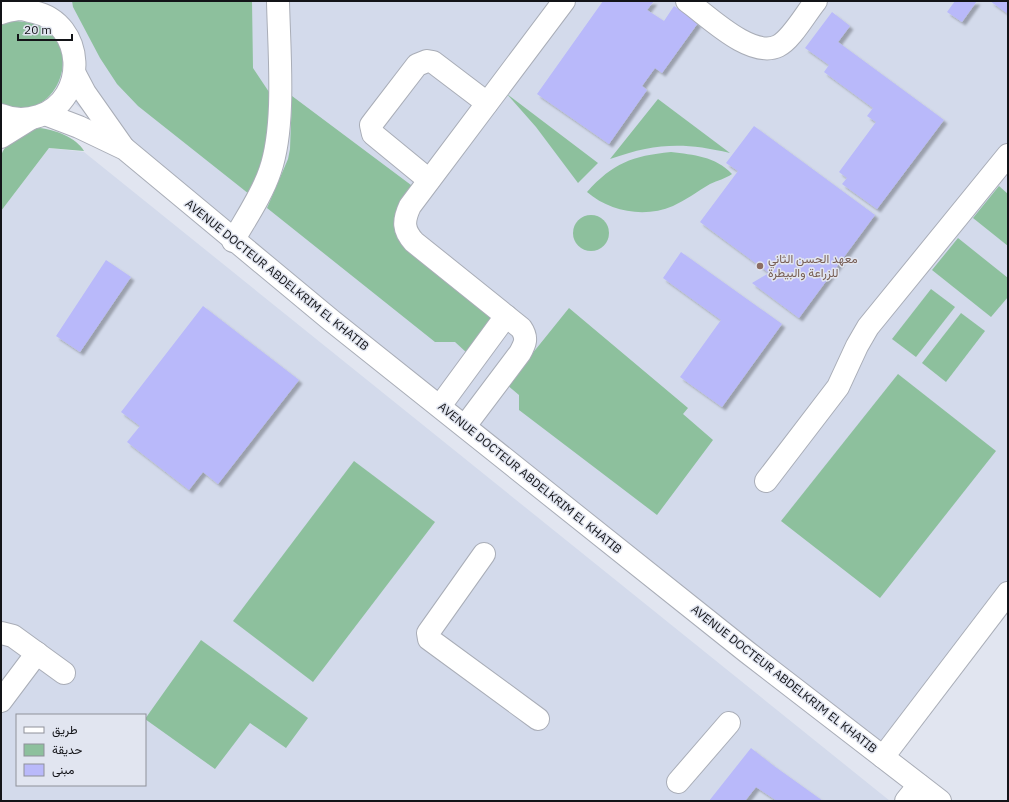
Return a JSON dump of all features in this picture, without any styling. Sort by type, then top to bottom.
[{"type":"street","points":[[1,11],[9,1]]},
{"type":"street","points":[[54,1],[61,27]]},
{"type":"street","points":[[233,241],[264,186],[273,163],[278,140],[280,95],[278,1]]},
{"type":"street","points":[[465,426],[520,353],[526,337],[521,328],[414,242],[406,234],[404,226],[408,211],[429,180],[564,1]]},
{"type":"street","points":[[687,1],[744,44],[758,48],[770,49],[779,46],[786,40],[816,1]]},
{"type":"street","points":[[1,11],[20,9],[43,14],[61,27],[71,41],[75,57],[75,74],[69,90],[59,104],[1,137]]},
{"type":"street","points":[[429,180],[373,134],[371,125],[374,121],[417,65],[427,61],[433,62],[487,103]]},
{"type":"street","points":[[75,74],[85,93],[125,149]]},
{"type":"street","points":[[1,115],[10,119],[38,116],[79,127],[125,149]]},
{"type":"street","name":"AVENUE DOCTEUR ABDELKRIM EL KHATIB","points":[[125,149],[233,241],[741,647],[883,757],[912,793],[940,801]]},
{"type":"street","points":[[766,481],[838,387],[857,346],[868,327],[1008,155]]},
{"type":"street","points":[[440,406],[506,316]]},
{"type":"street","points":[[484,554],[428,633],[429,639],[538,719]]},
{"type":"street","points":[[883,757],[1008,593]]},
{"type":"street","points":[[1,633],[13,636],[64,673]]},
{"type":"street","points":[[1,701],[37,653]]},
{"type":"street","points":[[678,782],[729,723]]},
{"type":"shaded area","name":"معهد الحسن الثاني للزراعة والبيطرة","points":[[1,1],[1008,1],[1008,588],[883,757],[1,44]]},
{"type":"shaded area","points":[[49,148],[84,152],[890,801],[1,801],[1,211]]},
{"type":"green space","points":[[72,1],[252,1],[253,68],[271,95],[269,159],[249,194],[138,106],[117,84],[100,58],[73,7]]},
{"type":"green space","points":[[14,21],[40,26],[56,39],[62,56],[61,74],[53,91],[40,104],[22,108],[1,103],[1,25]]},
{"type":"green space","points":[[507,94],[598,163],[578,183],[536,127]]},
{"type":"green space","points":[[292,96],[415,188],[397,212],[492,315],[491,321],[467,353],[455,342],[435,342],[267,208],[288,159],[290,149]]},
{"type":"green space","points":[[658,99],[730,153],[698,147],[670,146],[641,150],[610,159]]},
{"type":"green space","points":[[39,128],[58,132],[71,138],[81,146],[84,151],[49,148],[1,211],[1,157],[3,152],[10,142],[22,134]]},
{"type":"green space","points":[[671,152],[704,157],[719,163],[732,174],[710,184],[673,206],[651,212],[628,211],[617,208],[596,199],[587,192],[606,174],[624,163],[645,156]]},
{"type":"green space","points":[[999,186],[1008,194],[1008,246],[973,218]]},
{"type":"green space","points":[[591,215],[601,218],[606,223],[609,233],[606,243],[601,248],[591,251],[581,248],[576,243],[573,233],[576,223],[581,218]]},
{"type":"green space","points":[[958,238],[1008,278],[1008,297],[991,317],[932,270]]},
{"type":"green space","points":[[931,289],[955,307],[916,357],[892,339]]},
{"type":"green space","points":[[569,308],[688,408],[683,414],[713,440],[657,515],[519,410],[519,395],[507,385]]},
{"type":"green space","points":[[961,313],[985,331],[946,382],[922,363]]},
{"type":"green space","points":[[898,374],[996,451],[880,598],[781,521]]},
{"type":"green space","points":[[354,461],[435,522],[313,682],[233,621]]},
{"type":"green space","points":[[201,640],[308,718],[286,748],[250,723],[215,769],[146,720],[146,718]]},
{"type":"building","points":[[603,1],[654,1],[647,10],[664,21],[674,6],[698,23],[662,73],[655,68],[642,86],[647,90],[609,144],[537,94]]},
{"type":"building","points":[[955,1],[977,1],[962,22],[947,12]]},
{"type":"building","points":[[990,1],[1008,1],[1008,14]]},
{"type":"building","points":[[832,12],[850,26],[838,42],[944,120],[877,209],[842,184],[847,178],[839,172],[876,122],[867,116],[873,108],[824,72],[829,65],[805,48]]},
{"type":"building","points":[[754,126],[875,215],[799,318],[752,283],[769,273],[700,222],[738,171],[726,163]]},
{"type":"building","points":[[681,252],[782,324],[722,407],[680,377],[721,320],[663,278]]},
{"type":"building","points":[[106,260],[131,277],[80,352],[56,336]]},
{"type":"building","points":[[203,306],[299,380],[218,484],[203,472],[189,490],[127,442],[140,426],[121,412]]},
{"type":"building","points":[[751,748],[823,801],[777,801],[756,787],[745,801],[709,801]]},
{"type":"place","name":"معهد الحسن الثاني للزراعة والبيطرة","points":[[760,266]]}]
